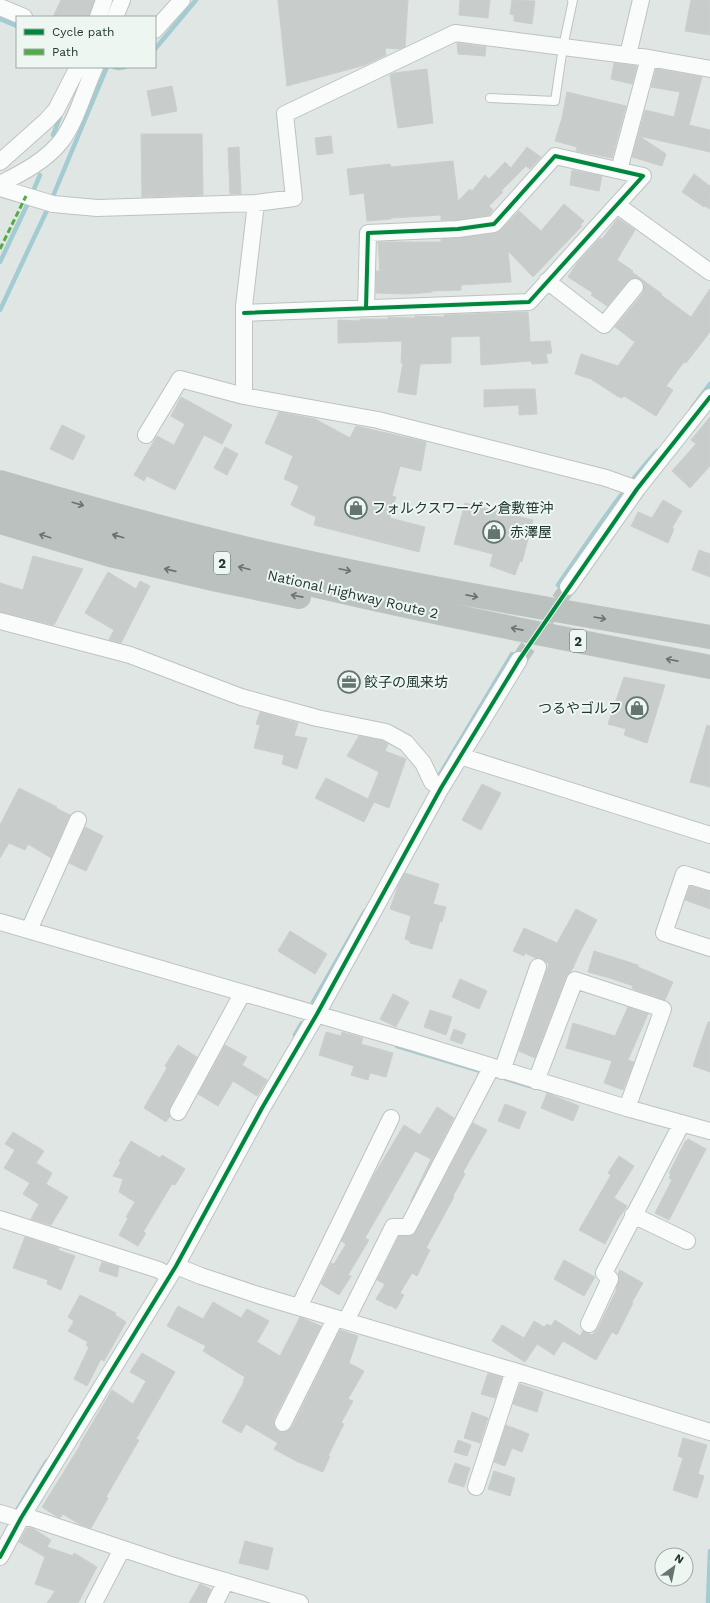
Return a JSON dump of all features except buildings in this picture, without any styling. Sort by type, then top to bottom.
[{"type":"highway","points":[[0,467],[246,536],[279,556]]},
{"type":"highway","name":"National Highway Route 2","points":[[0,482],[126,518],[279,556],[477,597],[710,637]]},
{"type":"highway","name":"National Highway Route 2","points":[[0,502],[120,537],[275,576],[446,614],[710,668]]},
{"type":"highway","points":[[0,522],[110,556],[217,580],[418,620],[446,614]]},
{"type":"street","points":[[98,16],[104,0]]},
{"type":"street","points":[[115,16],[122,0]]},
{"type":"street","points":[[156,29],[182,0]]},
{"type":"street","points":[[628,55],[641,0]]},
{"type":"street","points":[[0,7],[22,16]]},
{"type":"street","points":[[0,188],[51,203],[97,208],[256,203],[294,198],[285,114],[455,33],[628,55],[710,69]]},
{"type":"street","points":[[619,170],[649,58]]},
{"type":"street","points":[[0,162],[46,121],[56,110],[79,78],[94,68]]},
{"type":"street","points":[[0,184],[18,175],[40,160],[62,140],[72,122],[79,78]]},
{"type":"street","points":[[244,312],[366,308],[529,302],[643,176],[555,156],[494,224],[458,229],[368,233],[366,308]]},
{"type":"street","points":[[244,396],[244,312],[256,203]]},
{"type":"street","points":[[617,204],[710,272]]},
{"type":"street","points":[[547,281],[604,325],[635,287]]},
{"type":"street","points":[[146,435],[180,379],[244,396],[378,420],[631,487]]},
{"type":"street","points":[[568,587],[631,487],[710,397]]},
{"type":"street","points":[[0,621],[130,655],[241,697],[317,718],[386,732],[406,743],[423,763],[437,785]]},
{"type":"street","points":[[0,1557],[11,1516],[168,1272],[317,1014],[437,785],[460,756],[519,660]]},
{"type":"street","points":[[460,756],[710,835]]},
{"type":"street","points":[[28,930],[78,820]]},
{"type":"street","points":[[710,882],[684,874],[664,933],[710,948]]},
{"type":"street","points":[[0,922],[442,1052],[492,1072],[536,1081],[710,1131]]},
{"type":"street","points":[[283,1423],[393,1227],[408,1227],[492,1072],[538,967]]},
{"type":"street","points":[[536,1081],[575,980],[663,1009],[626,1108]]},
{"type":"street","points":[[178,1112],[242,994]]},
{"type":"street","points":[[299,1307],[391,1118]]},
{"type":"street","points":[[589,1324],[610,1279],[604,1273],[682,1123]]},
{"type":"street","points":[[633,1215],[687,1241]]},
{"type":"street","points":[[0,1219],[168,1272],[201,1276],[251,1293],[514,1371],[710,1432]]},
{"type":"street","points":[[476,1487],[514,1371]]},
{"type":"street","points":[[11,1516],[31,1518],[122,1549],[300,1603]]},
{"type":"street","points":[[94,1603],[122,1549]]},
{"type":"street","points":[[215,1603],[226,1581]]},
{"type":"lane","points":[[490,98],[555,101],[572,0]]},
{"type":"waterway","points":[[156,48],[196,0]]},
{"type":"waterway","points":[[0,19],[16,26]]},
{"type":"waterway","points":[[0,310],[48,208],[107,68]]},
{"type":"waterway","points":[[53,135],[60,117]]},
{"type":"waterway","points":[[0,262],[40,175]]},
{"type":"waterway","points":[[692,408],[710,384]]},
{"type":"waterway","points":[[558,585],[618,499],[657,451]]},
{"type":"waterway","points":[[436,781],[512,654]]},
{"type":"waterway","points":[[313,1002],[365,911]]},
{"type":"waterway","points":[[295,1035],[302,1023]]},
{"type":"waterway","points":[[397,1046],[530,1086]]},
{"type":"waterway","points":[[14,1515],[47,1461]]},
{"type":"waterway","points":[[708,1603],[710,1551]]},
{"type":"tunnel","points":[[519,660],[568,587]]},
{"type":"marked path","points":[[0,249],[26,196]]},
{"type":"cycle path","points":[[244,313],[529,302],[643,176],[555,156],[494,224],[458,229],[368,233],[366,308]]},
{"type":"cycle path","points":[[0,1557],[21,1518],[176,1266],[262,1108],[317,1014],[441,788],[519,660],[637,489],[710,397]]},
{"type":"place","name":"フォルクスワーゲン倉敷笹沖","points":[[356,508]]},
{"type":"place","name":"赤澤屋","points":[[494,532]]},
{"type":"place","name":"餃子の風来坊","points":[[349,682]]},
{"type":"place","name":"つるやゴルフ","points":[[637,708]]}]
